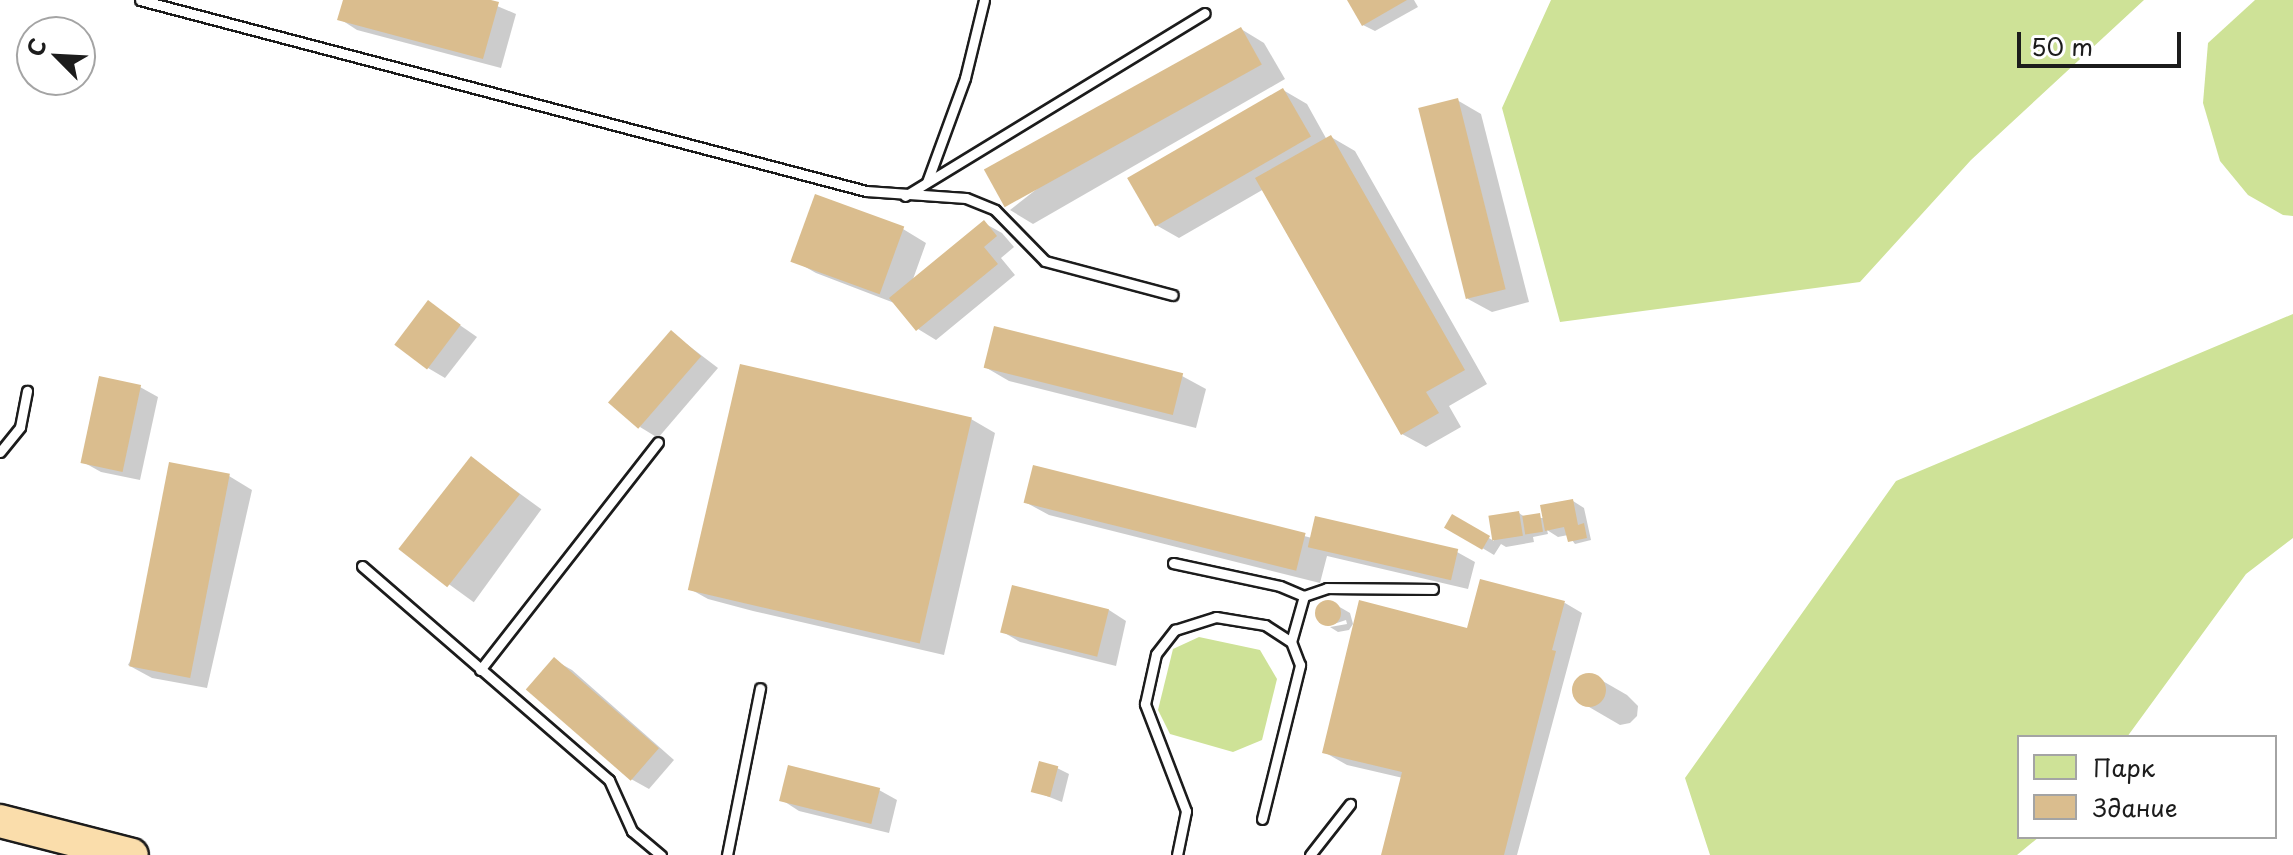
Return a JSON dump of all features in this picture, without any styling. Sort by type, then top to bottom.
[{"type":"highway","points":[[0,821],[132,855]]},
{"type":"lane","points":[[140,0],[866,191],[966,198],[995,210],[1045,261],[1173,295]]},
{"type":"lane","points":[[927,182],[965,78],[984,0]]},
{"type":"lane","points":[[905,196],[1205,13]]},
{"type":"lane","points":[[0,452],[20,427],[27,391]]},
{"type":"lane","points":[[480,670],[658,442]]},
{"type":"lane","points":[[1173,563],[1280,586],[1304,596],[1327,588],[1433,589]]},
{"type":"lane","points":[[362,566],[609,780],[632,831],[661,855]]},
{"type":"lane","points":[[1291,642],[1304,596]]},
{"type":"lane","points":[[1177,855],[1186,811],[1145,704],[1156,654],[1175,630],[1216,617],[1265,625],[1291,642],[1300,665],[1262,819]]},
{"type":"lane","points":[[727,855],[760,688]]},
{"type":"lane","points":[[1310,855],[1350,804]]},
{"type":"green space","points":[[1551,0],[2144,0],[1971,160],[1860,282],[1560,322],[1502,108]]},
{"type":"green space","points":[[2255,0],[2293,0],[2293,216],[2283,215],[2248,195],[2220,161],[2203,103],[2208,43]]},
{"type":"green space","points":[[2293,314],[2293,538],[2246,574],[2128,735],[2017,735],[2017,839],[2037,839],[2017,855],[1710,855],[1685,778],[1896,481]]},
{"type":"green space","points":[[1199,637],[1260,650],[1277,679],[1262,740],[1233,752],[1170,734],[1158,710],[1173,649]]},
{"type":"building","points":[[343,0],[499,2],[483,59],[337,20]]},
{"type":"building","points":[[1347,0],[1407,0],[1362,26]]},
{"type":"building","points":[[1241,27],[1262,65],[1005,207],[984,170]]},
{"type":"building","points":[[1283,88],[1311,136],[1155,226],[1127,178]]},
{"type":"building","points":[[1458,98],[1506,289],[1466,299],[1418,108]]},
{"type":"building","points":[[1331,135],[1465,370],[1426,392],[1439,413],[1401,435],[1255,178]]},
{"type":"building","points":[[815,194],[904,226],[880,294],[790,262]]},
{"type":"building","points":[[984,220],[997,236],[984,247],[998,264],[916,331],[889,298]]},
{"type":"building","points":[[428,300],[461,325],[427,369],[394,345]]},
{"type":"building","points":[[994,326],[1183,373],[1173,415],[984,368]]},
{"type":"building","points":[[671,330],[701,356],[638,429],[608,402]]},
{"type":"building","points":[[740,364],[972,418],[920,644],[688,590]]},
{"type":"building","points":[[99,376],[141,385],[123,472],[80,463]]},
{"type":"building","points":[[471,456],[520,494],[447,587],[398,549]]},
{"type":"building","points":[[169,462],[230,474],[190,678],[129,666]]},
{"type":"building","points":[[1033,465],[1306,533],[1296,571],[1024,503]]},
{"type":"building","points":[[1573,499],[1578,525],[1584,523],[1587,538],[1568,542],[1564,527],[1545,531],[1540,505]]},
{"type":"building","points":[[1519,511],[1523,536],[1492,541],[1488,516]]},
{"type":"building","points":[[1540,513],[1543,532],[1525,535],[1522,516]]},
{"type":"building","points":[[1452,514],[1490,536],[1482,550],[1444,528]]},
{"type":"building","points":[[1315,516],[1458,549],[1451,580],[1308,547]]},
{"type":"building","points":[[1480,579],[1565,601],[1552,650],[1556,651],[1504,855],[1381,855],[1402,772],[1322,753],[1359,600],[1467,628]]},
{"type":"building","points":[[1012,585],[1109,609],[1097,657],[1000,633]]},
{"type":"building","points":[[1328,600],[1338,603],[1341,613],[1338,623],[1328,626],[1318,623],[1315,613],[1318,603]]},
{"type":"building","points":[[554,657],[659,748],[631,781],[526,689]]},
{"type":"building","points":[[1589,673],[1601,678],[1606,690],[1601,702],[1589,707],[1577,702],[1572,690],[1577,678]]},
{"type":"building","points":[[1039,761],[1058,766],[1050,797],[1031,792]]},
{"type":"building","points":[[788,765],[880,788],[871,824],[779,801]]}]
